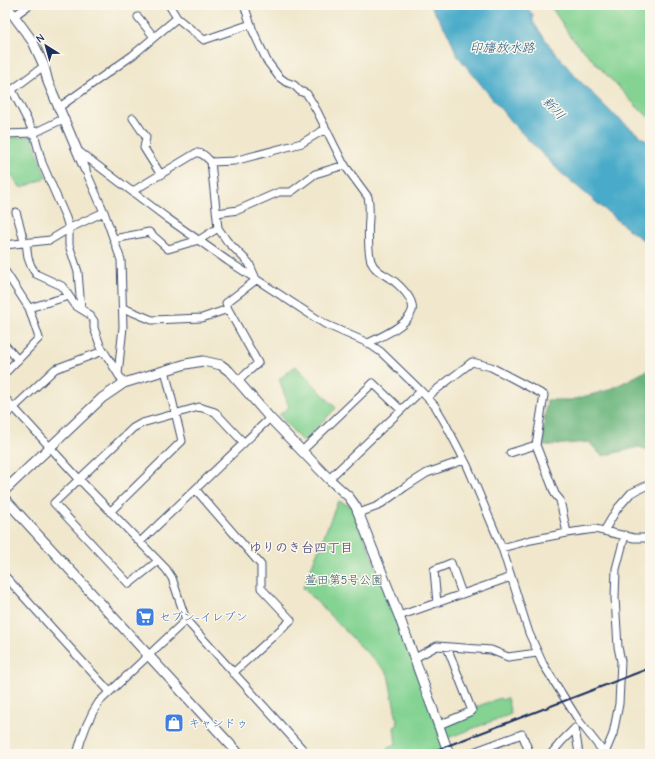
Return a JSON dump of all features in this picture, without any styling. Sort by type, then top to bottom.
[{"type":"street","points":[[6,5],[33,42],[44,66],[48,82],[58,108],[104,212],[121,260],[123,327],[118,374]]},
{"type":"street","points":[[14,16],[29,5]]},
{"type":"street","points":[[169,5],[177,18],[204,40],[251,24]]},
{"type":"street","points":[[244,5],[268,62],[279,77],[307,94],[345,166],[363,190],[370,203],[370,253],[373,267],[395,282],[405,292],[411,302],[412,311],[404,323],[368,342]]},
{"type":"street","points":[[138,16],[154,37]]},
{"type":"street","points":[[58,108],[133,55],[177,18]]},
{"type":"street","points":[[5,95],[44,66]]},
{"type":"street","points":[[12,90],[34,133],[42,163],[66,218],[69,228],[69,245],[78,272],[81,309]]},
{"type":"street","points":[[133,118],[146,137],[144,148],[161,175]]},
{"type":"street","points":[[5,134],[34,133],[63,119]]},
{"type":"street","points":[[211,162],[234,161],[302,143],[322,131],[328,132]]},
{"type":"street","points":[[77,149],[199,240],[256,280],[325,324],[368,342],[381,352],[427,397],[444,421],[464,460],[502,548],[529,633],[537,653],[549,676],[579,722],[605,754],[613,734],[619,704],[621,661],[618,647],[615,598],[616,568],[625,535]]},
{"type":"street","points":[[133,191],[196,153],[204,154],[211,162],[218,228],[227,241],[249,263],[256,280]]},
{"type":"street","points":[[217,213],[238,210],[278,192],[291,192],[315,174],[345,166]]},
{"type":"street","points":[[16,212],[28,258],[36,274],[62,286],[76,306],[89,314],[94,321],[94,328],[103,351],[124,383]]},
{"type":"street","points":[[5,244],[50,240],[69,228],[104,212]]},
{"type":"street","points":[[114,239],[148,232],[168,249],[199,240],[218,228]]},
{"type":"street","points":[[5,271],[28,308],[39,338],[5,372]]},
{"type":"street","points":[[238,381],[258,363],[226,303],[256,280]]},
{"type":"street","points":[[28,308],[69,296]]},
{"type":"street","points":[[123,308],[152,320],[202,318],[228,309]]},
{"type":"street","points":[[5,345],[18,360]]},
{"type":"street","points":[[5,416],[55,370],[103,351]]},
{"type":"street","points":[[5,490],[102,398],[124,383],[186,364],[203,361],[221,365],[229,371],[270,418],[329,479],[349,497],[359,514],[400,616],[449,754]]},
{"type":"street","points":[[427,397],[472,362],[491,366],[544,395],[536,445],[555,494],[560,500],[567,533]]},
{"type":"street","points":[[110,512],[182,441],[165,370]]},
{"type":"street","points":[[302,451],[373,383],[401,410]]},
{"type":"street","points":[[329,479],[421,391]]},
{"type":"street","points":[[5,398],[110,512],[166,569],[172,578],[186,620],[307,754]]},
{"type":"street","points":[[158,561],[129,584],[54,502],[80,480],[134,428],[142,423],[176,412],[199,406],[215,412],[244,443]]},
{"type":"street","points":[[140,542],[270,418]]},
{"type":"street","points":[[510,453],[536,445]]},
{"type":"street","points":[[359,514],[378,506],[427,473],[464,460]]},
{"type":"street","points":[[604,531],[617,509],[631,493],[650,484]]},
{"type":"street","points":[[196,490],[261,565],[261,588],[291,620],[233,673]]},
{"type":"street","points":[[5,498],[239,754]]},
{"type":"street","points":[[502,548],[531,540],[595,529],[634,538],[650,538]]},
{"type":"street","points":[[437,603],[434,570],[451,563],[462,594]]},
{"type":"street","points":[[5,576],[109,691]]},
{"type":"street","points":[[400,616],[511,577]]},
{"type":"street","points":[[77,754],[84,729],[92,711],[109,691],[186,620]]},
{"type":"street","points":[[415,658],[437,646],[490,650],[508,657],[537,653]]},
{"type":"street","points":[[439,725],[472,711],[447,647]]},
{"type":"street","points":[[551,754],[575,728],[579,754]]},
{"type":"street","points":[[468,754],[522,734],[530,754]]},
{"type":"green space","points":[[550,5],[650,5],[650,118],[635,105],[571,37]]},
{"type":"green space","points":[[32,136],[46,178],[21,188],[5,167],[5,138]]},
{"type":"green space","points":[[296,366],[336,408],[303,442],[279,415],[289,407],[279,379]]},
{"type":"green space","points":[[650,369],[650,451],[639,447],[602,456],[589,442],[541,446],[547,400],[571,400],[609,390]]},
{"type":"green space","name":"萱田第5号公園","points":[[338,501],[353,507],[448,754],[377,754],[396,744],[394,727],[398,725],[388,674],[303,588]]},
{"type":"green space","points":[[500,698],[502,700],[507,698],[511,714],[445,739],[440,726],[473,708]]},
{"type":"water","name":"印旛放水路","points":[[430,5],[525,5],[533,15],[533,22],[550,46],[575,76],[613,114],[650,144],[650,245],[628,229],[560,172],[512,123],[457,55],[449,35]]},
{"type":"railway","points":[[426,754],[650,668]]},
{"type":"place","name":"セブン-イレブン","points":[[145,617]]},
{"type":"place","name":"キャンドゥ","points":[[174,723]]},
{"type":"district","name":"ゆりのき台四丁目","points":[[301,547]]},
{"type":"water label","name":"新川","points":[[554,108]]}]
